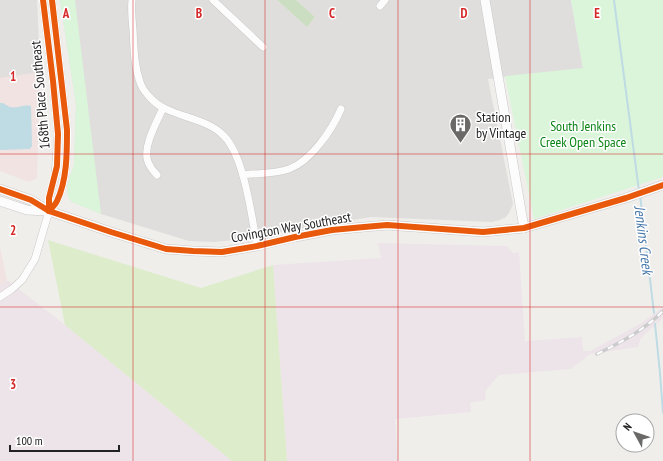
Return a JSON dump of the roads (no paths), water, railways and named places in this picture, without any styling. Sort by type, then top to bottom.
[{"type":"street","name":"168th Place Southeast","points":[[0,297],[17,285],[35,259],[49,211],[49,198],[57,166],[58,134],[43,0]]},
{"type":"street","name":"168th Place Southeast","points":[[49,211],[57,202],[63,183],[67,146],[67,130],[52,0]]},
{"type":"street","points":[[132,0],[135,58],[140,83],[154,101],[163,108],[213,128],[224,135],[230,143],[236,154],[243,175],[258,246]]},
{"type":"street","points":[[214,0],[263,47]]},
{"type":"street","points":[[486,0],[524,228]]},
{"type":"street","points":[[157,175],[150,167],[147,160],[148,143],[163,108]]},
{"type":"street","points":[[243,175],[290,169],[304,160],[328,133],[335,123],[341,109]]},
{"type":"street","name":"Covington Way Southeast","points":[[0,189],[31,200],[49,211],[166,249],[193,252],[222,252],[332,230],[387,225],[483,232],[524,228],[626,198],[663,185]]},
{"type":"street","name":"Covington Way Southeast","points":[[0,202],[27,210],[49,211]]},
{"type":"water","points":[[0,103],[10,107],[31,106],[32,146],[30,149],[0,150]]},
{"type":"waterway","name":"Jenkins Creek","points":[[614,0],[639,191]]},
{"type":"waterway","name":"Jenkins Creek","points":[[640,195],[654,313]]},
{"type":"waterway","name":"Jenkins Creek","points":[[655,324],[663,413]]},
{"type":"railway","points":[[597,354],[632,335],[656,318],[663,311]]},
{"type":"place","name":"Station by Vintage","points":[[460,144]]},
{"type":"park label","name":"South Jenkins Creek Open Space","points":[[583,134]]}]
